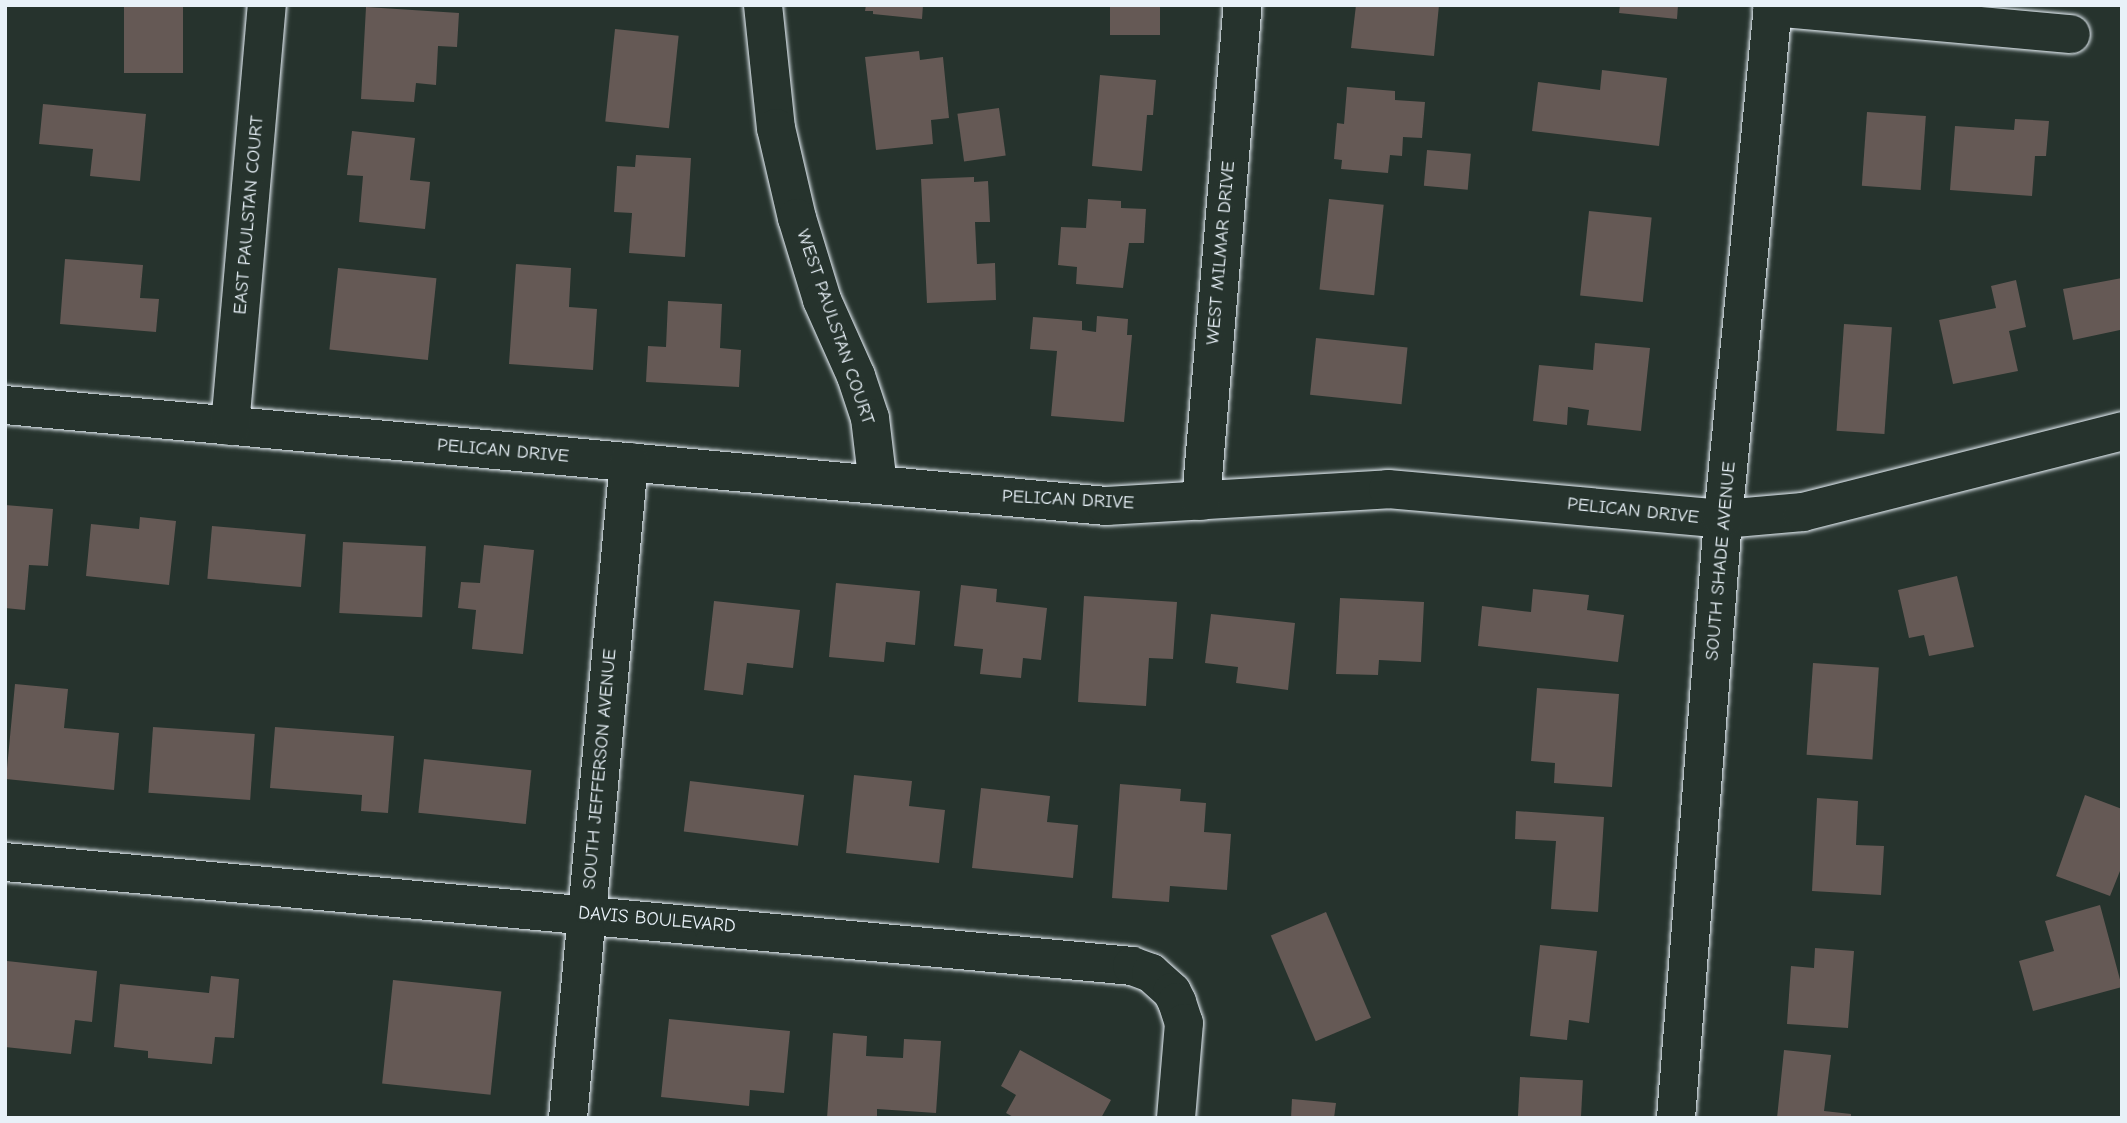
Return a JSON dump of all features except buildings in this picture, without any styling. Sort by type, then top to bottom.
[{"type":"street","name":"EAST PAULSTAN COURT","points":[[230,426],[267,5]]},
{"type":"street","name":"WEST PAULSTAN COURT","points":[[764,5],[765,43],[776,128],[797,218],[822,300],[856,376],[870,418],[878,485]]},
{"type":"street","name":"WEST MILMAR DRIVE","points":[[1201,501],[1243,5]]},
{"type":"street","points":[[1772,6],[2071,34]]},
{"type":"street","name":"SOUTH SHADE AVENUE","points":[[1676,1118],[1723,519],[1772,6]]},
{"type":"street","name":"PELICAN DRIVE","points":[[5,405],[1106,506],[1388,489],[1723,519],[1803,512],[2122,431]]},
{"type":"street","name":"SOUTH JEFFERSON AVENUE","points":[[568,1118],[629,462]]},
{"type":"street","name":"DAVIS BOULEVARD","points":[[5,862],[1132,966],[1151,974],[1171,992],[1184,1024],[1176,1118]]}]
